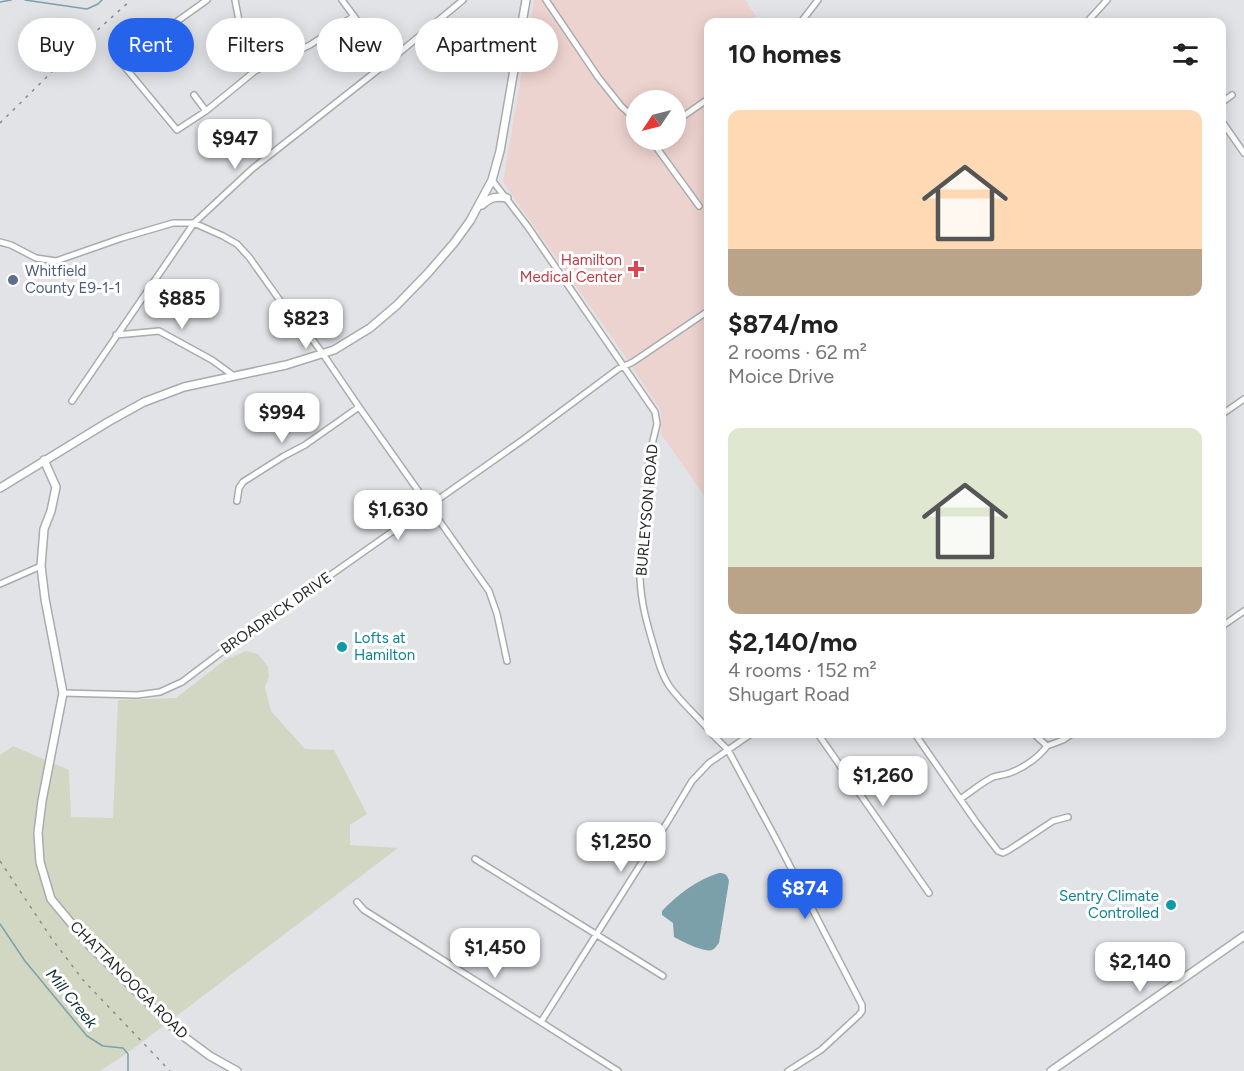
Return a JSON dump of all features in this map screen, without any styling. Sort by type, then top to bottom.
[{"type":"street","points":[[182,18],[207,0]]},
{"type":"street","points":[[235,0],[238,18]]},
{"type":"street","points":[[305,47],[354,16],[342,0]]},
{"type":"street","points":[[403,50],[463,0]]},
{"type":"street","points":[[0,488],[144,402],[184,387],[286,365],[334,350],[370,328],[397,305],[454,243],[478,208],[492,180],[500,151],[526,0]]},
{"type":"street","points":[[546,0],[598,77],[626,111]]},
{"type":"street","points":[[804,18],[818,0]]},
{"type":"street","points":[[1091,18],[1107,0]]},
{"type":"street","points":[[129,72],[177,130],[206,111],[254,72]]},
{"type":"street","points":[[72,401],[194,223],[252,170],[375,72]]},
{"type":"street","points":[[194,95],[206,111]]},
{"type":"street","points":[[1226,99],[1232,95]]},
{"type":"street","points":[[686,114],[704,102]]},
{"type":"street","points":[[1226,127],[1244,153]]},
{"type":"street","points":[[658,150],[699,206]]},
{"type":"street","name":"BURLEYSON ROAD","points":[[492,180],[507,198],[655,412],[657,418],[649,458],[642,558],[643,610],[661,669],[670,687],[704,725]]},
{"type":"street","points":[[478,208],[490,198],[498,196],[507,198]]},
{"type":"street","points":[[0,242],[36,258],[56,261],[173,223],[194,223],[237,244],[249,256],[286,309],[323,354],[489,591],[497,614],[507,661]]},
{"type":"street","name":"BROADRICK DRIVE","points":[[63,693],[137,695],[160,692],[182,682],[524,439],[618,369],[633,362],[704,314]]},
{"type":"street","points":[[116,335],[159,331],[212,360],[234,376]]},
{"type":"street","points":[[1226,412],[1244,399]]},
{"type":"street","points":[[237,501],[239,488],[243,482],[304,445],[359,407]]},
{"type":"street","name":"CHATTANOOGA ROAD","points":[[44,460],[56,487],[44,529],[41,566],[63,693],[38,833],[40,862],[51,899],[90,946],[179,1033],[210,1056],[237,1071]]},
{"type":"street","points":[[0,584],[41,566]]},
{"type":"street","points":[[1226,624],[1244,611]]},
{"type":"street","points":[[716,738],[728,750],[862,1005],[860,1015],[821,1050],[788,1071]]},
{"type":"street","points":[[541,1022],[692,781],[709,763],[745,738]]},
{"type":"street","points":[[821,738],[929,893]]},
{"type":"street","points":[[918,738],[998,851],[1003,853],[1053,821],[1068,817]]},
{"type":"street","points":[[1038,738],[1047,746]]},
{"type":"street","points":[[960,799],[995,776],[1014,772],[1031,761],[1047,746],[1066,738]]},
{"type":"street","points":[[475,859],[663,976]]},
{"type":"street","points":[[357,902],[364,910],[618,1071]]},
{"type":"street","points":[[1051,1071],[1244,936]]},
{"type":"shaded area","name":"Hamilton Medical Center","points":[[534,0],[745,0],[757,18],[704,18],[704,495],[661,434],[661,411],[503,182],[522,72],[558,72],[558,18],[531,18]]},
{"type":"green space","points":[[246,651],[258,654],[268,667],[269,677],[265,687],[271,711],[305,749],[334,750],[367,814],[350,825],[350,845],[398,848],[133,1049],[100,1071],[0,1071],[0,755],[13,746],[69,770],[71,817],[113,818],[118,700],[176,698],[225,660]]},
{"type":"water","points":[[719,873],[726,875],[729,881],[719,943],[713,949],[704,950],[674,937],[673,923],[662,915],[662,911],[688,888]]},
{"type":"waterway","name":"Mill Creek","points":[[0,2],[11,0]]},
{"type":"waterway","name":"Mill Creek","points":[[25,0],[87,9],[102,0]]},
{"type":"waterway","name":"Mill Creek","points":[[0,924],[25,961],[87,1036],[103,1046],[123,1048],[128,1054],[128,1071]]},
{"type":"railway","points":[[0,123],[65,59],[131,0]]},
{"type":"railway","points":[[0,861],[52,939],[83,980],[170,1071]]},
{"type":"place","name":"Hamilton Medical Center","points":[[636,269]]},
{"type":"place","name":"Whitfield County E9-1-1","points":[[13,280]]},
{"type":"place","name":"Lofts at Hamilton","points":[[342,647]]},
{"type":"place","name":"Sentry Climate Controlled","points":[[1171,905]]}]
